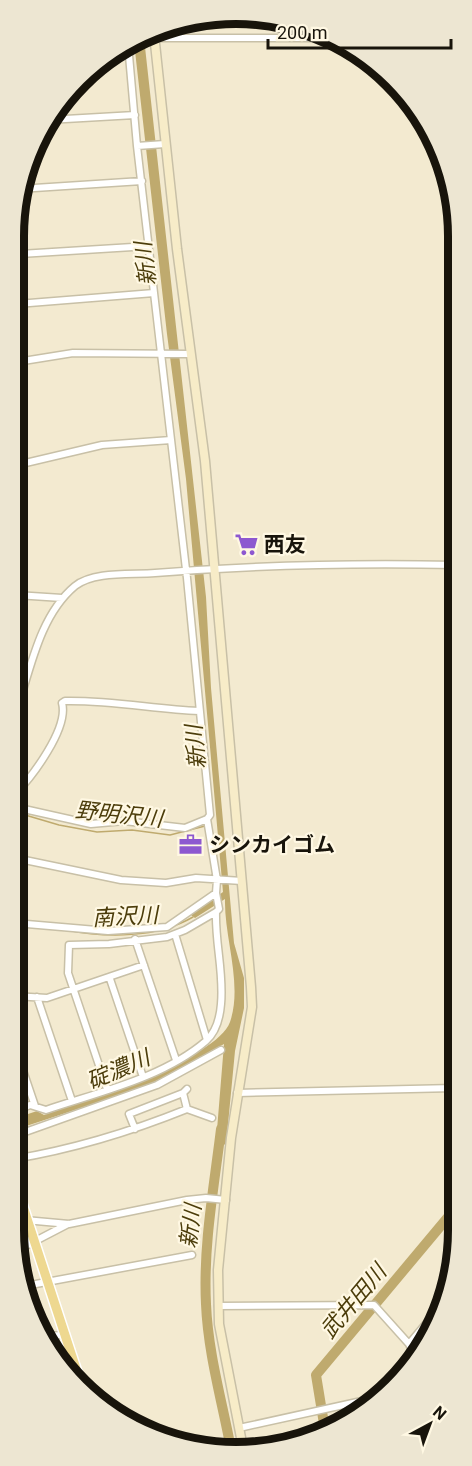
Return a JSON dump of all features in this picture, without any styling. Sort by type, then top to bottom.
[{"type":"main road","points":[[24,1211],[76,1369]]},
{"type":"street","points":[[165,36],[311,38]]},
{"type":"street","points":[[155,40],[162,144],[212,568],[252,1007],[222,1199],[218,1270],[219,1324],[242,1442]]},
{"type":"street","points":[[24,809],[91,824],[124,821],[185,828],[207,819],[210,815],[187,570],[163,353],[154,293],[129,52]]},
{"type":"street","points":[[59,119],[135,115]]},
{"type":"street","points":[[138,145],[162,144]]},
{"type":"street","points":[[29,188],[142,181]]},
{"type":"street","points":[[24,254],[149,246]]},
{"type":"street","points":[[24,304],[154,293]]},
{"type":"street","points":[[24,361],[61,354],[187,354]]},
{"type":"street","points":[[24,463],[102,445],[171,440]]},
{"type":"street","points":[[24,690],[51,612],[76,586],[92,578],[274,564],[448,565]]},
{"type":"street","points":[[24,596],[62,598]]},
{"type":"street","points":[[24,785],[32,777],[54,739],[62,719],[62,703],[65,701],[103,700],[161,709],[199,711]]},
{"type":"street","points":[[107,1089],[68,973],[69,945],[108,944],[176,934],[216,912],[219,909],[216,893],[218,881],[207,819]]},
{"type":"street","points":[[24,860],[121,880],[166,883],[196,878],[239,881]]},
{"type":"street","points":[[24,924],[108,931],[167,927],[216,893]]},
{"type":"street","points":[[24,1109],[34,1106],[46,1110],[143,1077],[207,1040],[218,1026],[221,1005],[222,983],[216,912]]},
{"type":"street","points":[[176,934],[207,1040]]},
{"type":"street","points":[[135,939],[176,1060]]},
{"type":"street","points":[[24,997],[47,998],[110,979],[144,965]]},
{"type":"street","points":[[110,979],[143,1077]]},
{"type":"street","points":[[37,998],[72,1101]]},
{"type":"street","points":[[24,1132],[157,1085],[221,1050]]},
{"type":"street","points":[[24,1075],[34,1106]]},
{"type":"street","points":[[237,1093],[448,1088]]},
{"type":"street","points":[[135,1130],[129,1114],[185,1091],[187,1109]]},
{"type":"street","points":[[24,1157],[72,1149],[90,1141],[135,1130],[187,1109],[212,1118]]},
{"type":"street","points":[[24,1220],[69,1224],[208,1198],[222,1199]]},
{"type":"street","points":[[25,1248],[69,1224]]},
{"type":"street","points":[[31,1285],[192,1255]]},
{"type":"street","points":[[218,1306],[376,1307],[411,1349]]},
{"type":"street","points":[[409,1344],[426,1324]]},
{"type":"street","points":[[52,1336],[65,1335]]},
{"type":"street","points":[[240,1428],[360,1401]]},
{"type":"shaded area","points":[[145,45],[206,597],[211,688],[234,943],[244,978],[244,1008],[235,1051],[226,1145],[216,1142],[224,1044],[145,1087],[24,1127],[24,1115],[37,1111],[44,1115],[116,1090],[146,1078],[201,1050],[220,1036],[230,1022],[233,1007],[234,977],[225,899],[195,918],[191,915],[223,892],[186,479],[135,50]]},
{"type":"waterway","name":"野明沢川","points":[[24,815],[59,825],[97,832],[132,830],[170,835],[205,826]]},
{"type":"waterway","name":"南沢川","points":[[66,930],[98,934],[131,934],[164,929],[193,917]]},
{"type":"waterway","name":"新川","points":[[221,1129],[212,1195],[205,1282],[212,1359],[230,1442]]},
{"type":"waterway","name":"武井田川","points":[[324,1423],[316,1375],[448,1217]]},
{"type":"waterway","points":[[414,1344],[417,1340]]},
{"type":"waterway","points":[[392,1373],[394,1367],[408,1351]]},
{"type":"place","name":"西友","points":[[246,545]]},
{"type":"place","name":"シンカイゴム","points":[[191,845]]},
{"type":"water label","name":"碇濃川","points":[[118,1069]]}]
